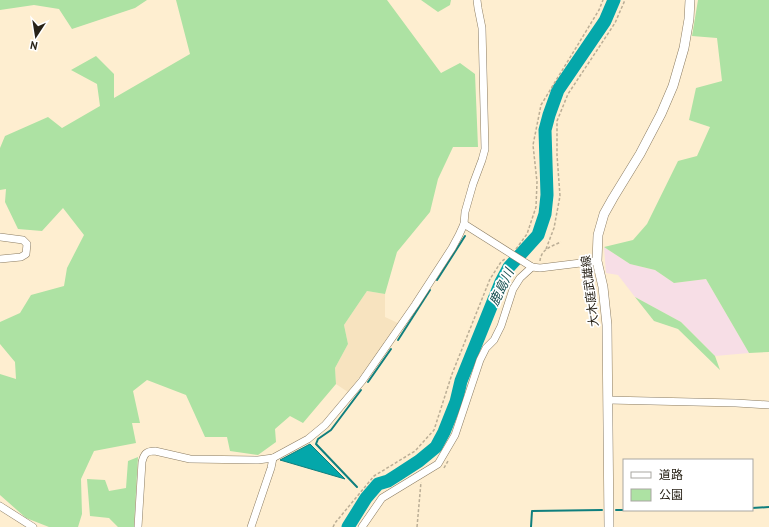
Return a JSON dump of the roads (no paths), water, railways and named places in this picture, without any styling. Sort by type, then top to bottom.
[{"type":"main road","name":"大木庭武雄線","points":[[609,527],[607,325],[603,287],[597,262],[598,235],[604,214],[662,114],[673,86],[684,48],[689,19],[690,0]]},
{"type":"street","points":[[138,527],[142,462],[145,454],[150,451],[155,451],[190,459],[258,460],[273,458],[308,439],[324,426],[362,381],[415,305],[452,248],[464,224],[465,212],[482,160],[484,149],[482,28],[477,0]]},
{"type":"street","points":[[464,224],[531,266],[540,268],[597,262]]},
{"type":"street","points":[[0,237],[23,240],[26,244],[26,254],[21,257],[0,259]]},
{"type":"street","points":[[362,527],[382,498],[438,464],[455,435],[480,360],[486,348],[494,340],[501,326],[513,288],[531,266]]},
{"type":"street","points":[[608,400],[769,405]]},
{"type":"street","points":[[251,527],[273,458]]},
{"type":"street","points":[[0,506],[33,527]]},
{"type":"water","points":[[310,444],[345,479],[280,460]]},
{"type":"waterway","name":"鹿島川","points":[[348,527],[366,498],[378,484],[388,481],[419,461],[436,447],[444,432],[456,402],[461,381],[501,282],[509,267],[538,235],[545,214],[547,195],[545,130],[558,90],[605,21],[614,0]]},
{"type":"waterway","points":[[437,280],[465,236]]},
{"type":"waterway","points":[[398,340],[430,290]]},
{"type":"waterway","points":[[368,382],[391,349]]},
{"type":"waterway","points":[[357,487],[316,444],[318,439],[331,430],[361,390]]},
{"type":"waterway","name":"鹿島川","points":[[363,494],[366,498]]},
{"type":"waterway","points":[[753,508],[769,507]]},
{"type":"waterway","points":[[531,527],[532,511],[602,510]]},
{"type":"waterway","points":[[616,510],[623,510]]}]
